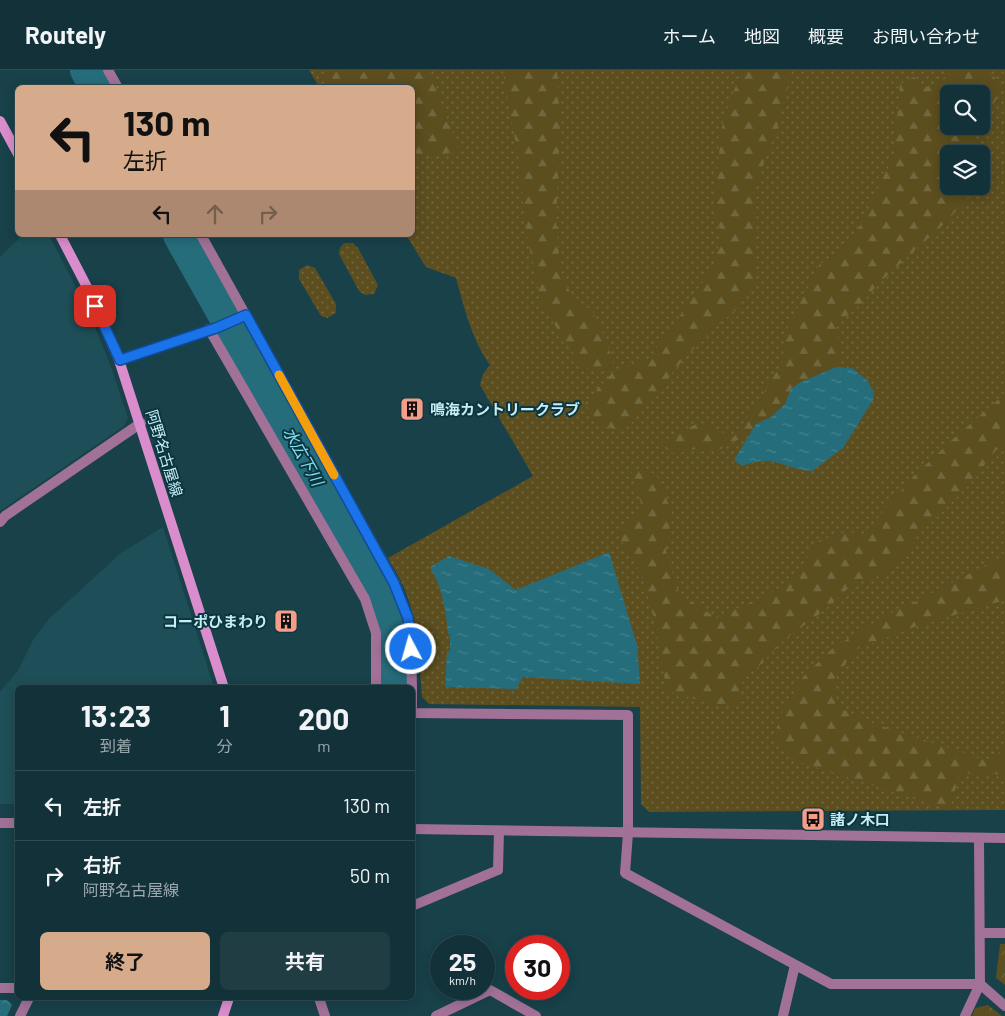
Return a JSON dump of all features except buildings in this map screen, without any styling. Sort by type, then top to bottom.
[{"type":"main road","points":[[0,120],[15,148]]},
{"type":"main road","name":"阿野名古屋線","points":[[61,237],[120,360],[223,685]]},
{"type":"main road","points":[[223,1016],[228,1000]]},
{"type":"street","points":[[108,70],[116,85]]},
{"type":"street","points":[[202,237],[243,316],[394,583],[408,618],[412,685]]},
{"type":"street","points":[[120,360],[243,316]]},
{"type":"street","points":[[212,328],[365,599],[376,633],[376,685]]},
{"type":"street","points":[[0,522],[5,516],[141,423]]},
{"type":"street","points":[[415,713],[628,715],[628,833],[625,873],[831,984],[980,984],[1005,1006]]},
{"type":"street","points":[[0,823],[15,823]]},
{"type":"street","points":[[415,829],[1005,838]]},
{"type":"street","points":[[415,905],[498,870],[500,831]]},
{"type":"street","points":[[965,1016],[980,984],[979,838]]},
{"type":"street","points":[[980,933],[1005,933]]},
{"type":"street","points":[[783,1016],[795,965]]},
{"type":"street","points":[[0,988],[15,988]]},
{"type":"street","points":[[436,1016],[490,990],[536,1016]]},
{"type":"street","points":[[20,1016],[28,1000]]},
{"type":"street","points":[[320,1000],[325,1016]]},
{"type":"shaded area","points":[[21,237],[50,237],[90,315],[110,364],[128,418],[124,426],[0,511],[0,257]]},
{"type":"shaded area","points":[[163,527],[213,685],[15,685],[15,804],[0,804],[0,692],[18,671],[34,638],[50,618],[121,553]]},
{"type":"green space","name":"鳴海カントリークラブ","points":[[309,70],[1005,70],[1005,810],[649,812],[641,804],[640,707],[429,704],[422,697],[414,618],[404,589],[388,558],[533,476],[480,385],[483,374],[490,365],[473,334],[456,278],[426,267],[407,237],[415,237],[415,85],[318,85]]},
{"type":"green space","points":[[334,70],[429,70],[460,152],[415,158],[415,85],[328,85],[324,79]]},
{"type":"green space","points":[[505,70],[557,70],[560,125],[556,221],[560,268],[570,293],[578,304],[592,310],[606,340],[615,370],[583,368],[541,304],[525,226],[520,166],[503,72]]},
{"type":"green space","points":[[742,70],[792,70],[778,125],[753,193],[755,282],[737,309],[707,335],[682,361],[629,426],[619,431],[599,424],[585,403],[615,370],[648,360],[696,294],[715,261],[721,233],[713,205],[723,120]]},
{"type":"green space","points":[[950,70],[991,70],[991,73],[1003,88],[990,110],[990,85],[940,85],[940,135],[977,135],[972,145],[940,145],[940,195],[968,195],[969,197],[946,222],[879,283],[860,305],[836,325],[840,366],[799,383],[778,411],[750,433],[717,451],[694,449],[675,454],[658,444],[698,423],[734,437],[782,363],[786,332],[818,266],[853,240],[894,155],[900,84],[914,77],[926,87],[940,82]]},
{"type":"green space","points":[[344,243],[353,243],[358,248],[378,285],[374,294],[365,295],[359,291],[339,254],[340,248]]},
{"type":"green space","points":[[307,265],[315,268],[336,304],[336,313],[327,318],[321,316],[299,279],[299,270]]},
{"type":"green space","points":[[1005,399],[1005,444],[995,451],[969,485],[931,523],[918,532],[912,546],[885,573],[853,584],[822,612],[784,640],[757,668],[744,671],[740,696],[734,706],[714,705],[667,691],[653,613],[641,574],[618,535],[642,507],[631,469],[653,473],[658,478],[672,513],[666,551],[679,594],[717,618],[790,584],[818,541],[845,532],[864,534],[913,477],[998,400]]},
{"type":"green space","points":[[1005,555],[1005,600],[914,627],[857,649],[834,679],[838,707],[872,723],[991,762],[1005,746],[1005,776],[992,773],[959,774],[950,810],[790,759],[774,740],[781,714],[803,677],[833,648],[882,618]]},
{"type":"green space","points":[[1000,944],[1005,944],[1005,985],[996,978]]},
{"type":"green space","points":[[988,1005],[1002,1016],[972,1016],[975,1008]]},
{"type":"water","points":[[836,367],[852,368],[867,380],[874,392],[873,400],[843,448],[812,471],[771,461],[753,462],[742,466],[734,460],[756,424],[771,417],[785,404],[791,389],[799,383]]},
{"type":"water","points":[[609,552],[637,645],[640,684],[523,677],[516,689],[445,687],[447,651],[450,651],[450,635],[448,634],[445,607],[430,567],[449,556],[489,569],[516,590]]},
{"type":"water","points":[[0,1000],[7,1000],[12,1005],[7,1016],[0,1016]]},
{"type":"waterway","name":"水広下川","points":[[87,70],[95,85]]},
{"type":"waterway","name":"水広下川","points":[[181,237],[379,589],[393,627],[394,685]]},
{"type":"slow traffic","points":[[279,375],[334,475]]},
{"type":"place","name":"鳴海カントリークラブ","points":[[412,409]]},
{"type":"place","name":"コーポひまわり","points":[[286,621]]},
{"type":"place","name":"諸ノ木口","points":[[813,819]]},
{"type":"route","points":[[95,306],[120,360],[216,328],[246,315],[394,583],[408,618],[411,649]]}]
